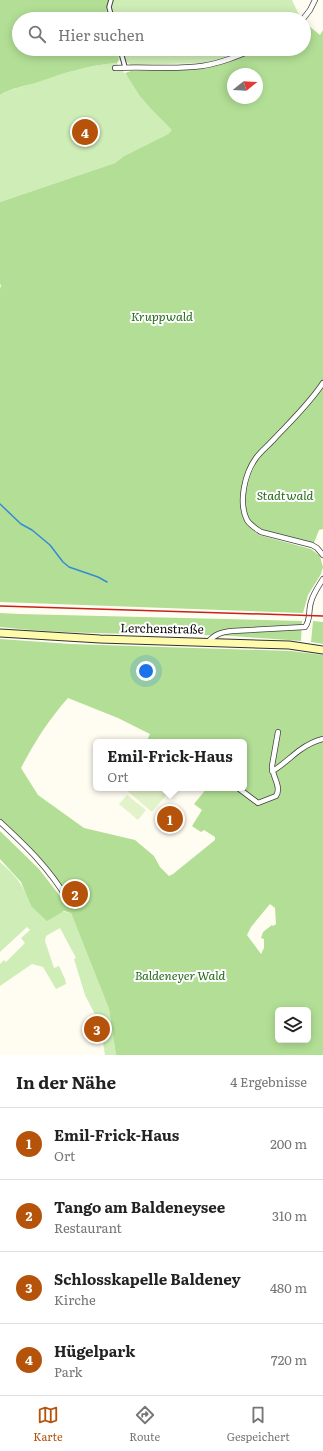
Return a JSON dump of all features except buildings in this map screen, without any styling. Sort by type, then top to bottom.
[{"type":"main road","name":"Lerchenstraße","points":[[0,633],[289,645],[323,650]]},
{"type":"street","points":[[110,12],[109,7],[111,0]]},
{"type":"street","points":[[308,12],[315,0]]},
{"type":"street","points":[[122,56],[125,67]]},
{"type":"street","points":[[115,68],[202,66],[228,60],[238,56]]},
{"type":"street","points":[[323,383],[311,400],[256,457],[247,477],[243,496],[243,507],[247,519],[253,528],[260,532],[312,545],[323,555]]},
{"type":"street","points":[[208,642],[213,636],[221,632],[304,627],[308,622],[310,604],[323,579]]},
{"type":"street","points":[[242,791],[258,803],[273,798],[278,793],[272,771],[278,732]]},
{"type":"street","points":[[272,771],[276,770],[305,746],[323,739]]},
{"type":"street","points":[[0,822],[42,863],[57,881],[68,900]]},
{"type":"green space","points":[[0,0],[109,0],[106,12],[12,12],[12,56],[118,56],[119,60],[117,63],[67,73],[14,89],[0,95]]},
{"type":"green space","points":[[109,0],[292,0],[298,12],[106,12]]},
{"type":"green space","name":"Kruppwald","points":[[311,28],[320,35],[323,30],[323,381],[310,399],[254,458],[242,496],[251,528],[259,535],[311,549],[320,556],[323,567],[321,574],[308,595],[303,613],[0,602],[0,202],[115,163],[124,156],[168,134],[172,130],[140,96],[125,73],[131,71],[205,69],[243,56],[311,56]]},
{"type":"green space","points":[[118,56],[124,56],[119,60]]},
{"type":"green space","points":[[124,56],[231,56],[205,63],[131,65],[125,61]]},
{"type":"green space","points":[[117,63],[152,110],[173,130],[124,156],[115,163],[0,202],[0,95],[8,91],[75,70]]},
{"type":"green space","name":"Stadtwald","points":[[323,385],[323,529],[319,530],[314,543],[260,530],[252,524],[248,518],[245,509],[245,497],[250,476],[258,458],[313,401]]},
{"type":"green space","points":[[0,613],[302,621],[301,641],[226,636],[75,633],[25,630],[0,627]]},
{"type":"green space","points":[[313,621],[323,622],[323,644],[311,642]]},
{"type":"green space","name":"Baldeneyer Wald","points":[[0,639],[71,644],[291,651],[323,655],[323,1055],[116,1055],[109,1009],[71,913],[64,911],[47,921],[31,906],[21,882],[0,859],[0,831],[39,869],[60,896],[62,893],[40,864],[0,825]],"holes":[[[270,904],[275,908],[276,924],[273,926],[272,925],[263,932],[261,938],[264,939],[264,948],[261,954],[247,935],[251,927]]]},
{"type":"green space","points":[[128,791],[170,791],[152,812]]},
{"type":"green space","points":[[127,795],[146,810],[138,820],[119,804]]},
{"type":"green space","points":[[0,862],[19,881],[31,906],[71,913],[109,1009],[116,1055],[105,1055],[100,1024],[85,995],[74,959],[76,958],[60,928],[46,936],[45,941],[54,968],[59,966],[66,984],[56,989],[43,967],[32,964],[0,986],[0,964],[4,960],[6,962],[25,943],[21,938],[30,930],[27,927],[0,952]]},
{"type":"waterway","points":[[0,504],[21,524],[32,530],[50,545],[63,562],[69,567],[98,577],[107,582]]},
{"type":"railway","points":[[0,606],[323,616]]},
{"type":"place","name":"Hügelpark","points":[[85,132]]},
{"type":"place","name":"Emil-Frick-Haus","points":[[170,819]]},
{"type":"place","name":"Tango am Baldeneysee","points":[[75,894]]},
{"type":"place","name":"Schlosskapelle Baldeney","points":[[97,1029]]}]
